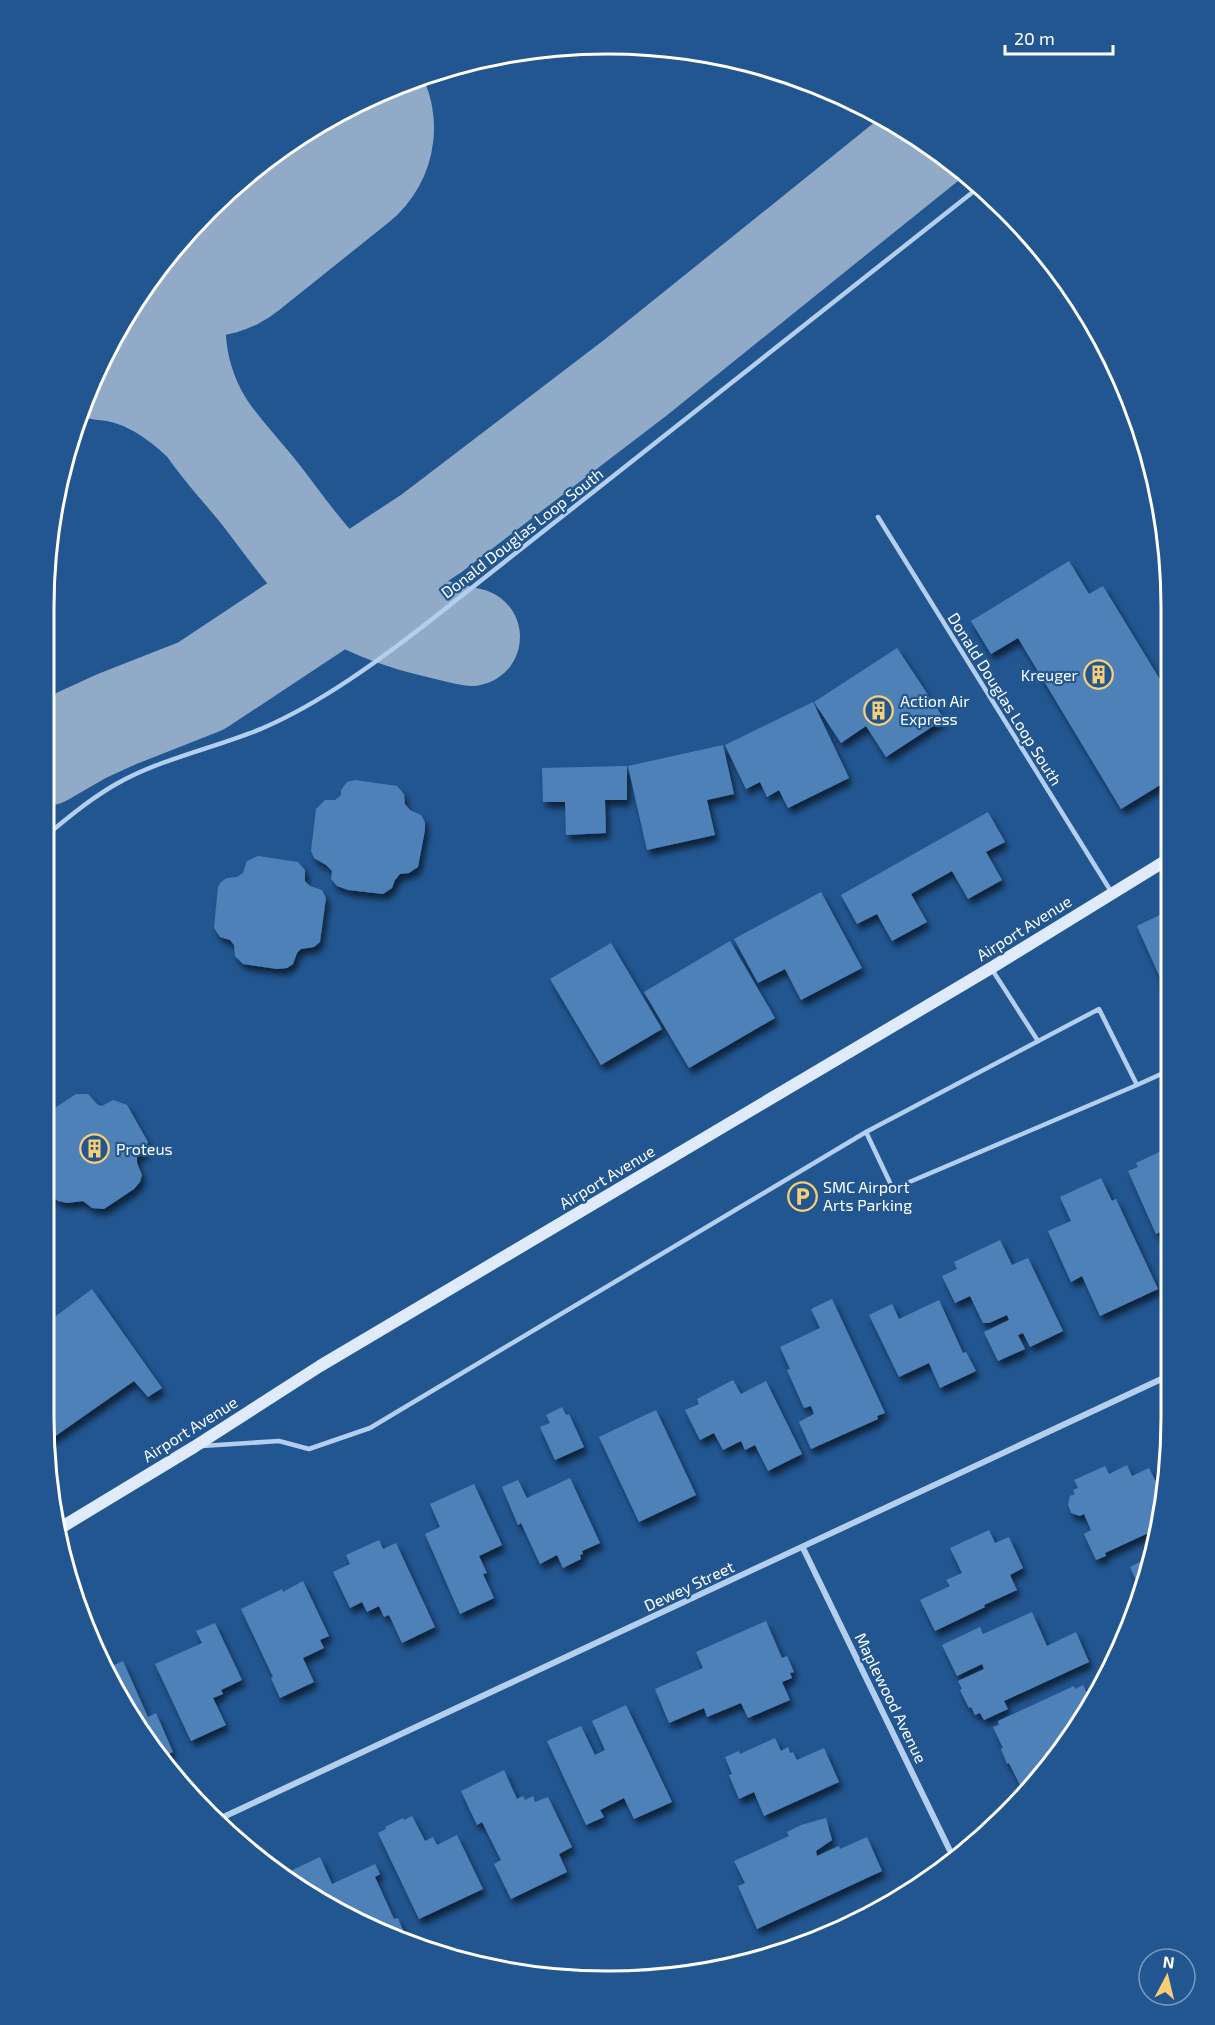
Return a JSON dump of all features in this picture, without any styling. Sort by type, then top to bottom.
[{"type":"street","name":"Airport Avenue","points":[[65,1525],[194,1447],[320,1366],[991,968],[1161,863]]},
{"type":"street","name":"Dewey Street","points":[[224,1817],[1161,1379]]},
{"type":"street","name":"Maplewood Avenue","points":[[803,1548],[950,1852]]},
{"type":"lane","name":"Donald Douglas Loop South","points":[[54,829],[118,783],[159,764],[185,757],[264,728],[354,676],[431,620],[974,192]]},
{"type":"lane","name":"Donald Douglas Loop South","points":[[878,517],[1112,893]]},
{"type":"lane","points":[[991,968],[1038,1041]]},
{"type":"lane","points":[[194,1447],[279,1442],[309,1449],[370,1428],[866,1132],[1099,1009],[1137,1085]]},
{"type":"lane","points":[[866,1132],[893,1190],[1161,1074]]},
{"type":"building","name":"Kreuger","points":[[1069,561],[1089,594],[1103,586],[1161,681],[1161,785],[1121,809],[1018,638],[991,654],[971,621]]},
{"type":"building","name":"Action Air Express","points":[[897,648],[944,719],[886,757],[866,726],[841,743],[814,702]]},
{"type":"building","points":[[813,702],[849,778],[788,808],[779,790],[767,797],[760,782],[746,789],[725,745]]},
{"type":"building","points":[[723,745],[734,794],[707,800],[715,835],[647,850],[628,766]]},
{"type":"building","points":[[627,766],[627,800],[605,800],[606,833],[566,835],[565,802],[543,802],[542,768]]},
{"type":"building","points":[[355,780],[397,786],[404,794],[405,804],[410,810],[421,815],[425,822],[418,867],[409,873],[400,874],[392,888],[383,894],[348,890],[337,886],[331,879],[332,871],[314,858],[311,851],[316,809],[325,800],[335,800],[341,795],[341,790],[347,782]]},
{"type":"building","points":[[988,812],[1005,842],[986,852],[1002,880],[968,899],[952,871],[911,894],[927,922],[892,941],[877,914],[857,924],[841,895]]},
{"type":"building","points":[[258,856],[298,862],[305,870],[305,881],[310,886],[322,890],[326,898],[320,942],[314,947],[301,949],[293,964],[287,968],[277,969],[243,964],[235,956],[234,945],[230,940],[220,937],[214,928],[218,887],[221,882],[243,873],[247,861]]},
{"type":"building","points":[[821,892],[862,968],[801,1000],[785,969],[758,983],[734,939]]},
{"type":"building","points":[[1161,914],[1161,980],[1137,926]]},
{"type":"building","points":[[730,941],[775,1018],[689,1068],[644,992]]},
{"type":"building","points":[[611,943],[662,1029],[601,1065],[550,979]]},
{"type":"building","name":"Proteus","points":[[76,1094],[88,1094],[98,1105],[102,1106],[113,1100],[127,1105],[148,1142],[144,1153],[137,1157],[142,1175],[134,1189],[104,1209],[92,1208],[83,1201],[67,1203],[54,1198],[54,1108]]},
{"type":"building","points":[[1161,1151],[1161,1232],[1156,1234],[1128,1171],[1138,1167],[1136,1163]]},
{"type":"building","points":[[1101,1178],[1112,1201],[1116,1199],[1158,1289],[1100,1316],[1082,1276],[1071,1282],[1048,1231],[1071,1221],[1060,1197]]},
{"type":"building","points":[[1000,1240],[1012,1265],[1028,1258],[1063,1331],[1030,1347],[1023,1333],[1018,1335],[1025,1349],[998,1361],[984,1332],[1009,1320],[1007,1315],[989,1323],[983,1323],[970,1296],[955,1303],[942,1276],[957,1269],[954,1262]]},
{"type":"building","points":[[92,1289],[162,1388],[148,1397],[134,1381],[55,1437],[54,1318]]},
{"type":"building","points":[[832,1299],[885,1413],[877,1416],[878,1419],[811,1449],[799,1422],[814,1414],[811,1406],[804,1408],[787,1370],[790,1369],[780,1347],[820,1328],[811,1309]]},
{"type":"building","points":[[939,1300],[963,1353],[966,1352],[976,1371],[940,1388],[929,1363],[899,1377],[869,1315],[892,1304],[899,1319]]},
{"type":"building","points":[[733,1380],[741,1394],[766,1381],[802,1454],[768,1471],[755,1445],[745,1450],[741,1441],[723,1450],[714,1433],[700,1440],[685,1410],[699,1404],[697,1399]]},
{"type":"building","points":[[562,1407],[566,1415],[569,1414],[584,1447],[555,1460],[540,1427],[550,1423],[546,1415]]},
{"type":"building","points":[[656,1410],[696,1495],[639,1522],[599,1437]]},
{"type":"building","points":[[1127,1465],[1132,1476],[1149,1468],[1157,1483],[1156,1490],[1148,1533],[1105,1553],[1106,1556],[1096,1560],[1084,1534],[1091,1530],[1084,1514],[1080,1516],[1071,1513],[1068,1504],[1070,1496],[1075,1494],[1073,1490],[1078,1488],[1074,1480],[1105,1466],[1109,1474]]},
{"type":"building","points":[[570,1478],[600,1543],[582,1551],[581,1559],[563,1568],[557,1555],[540,1564],[521,1523],[518,1525],[502,1487],[518,1480],[527,1498]]},
{"type":"building","points":[[474,1484],[502,1545],[479,1556],[487,1573],[483,1574],[494,1598],[460,1614],[425,1534],[440,1527],[430,1504]]},
{"type":"building","points":[[989,1530],[995,1543],[1009,1537],[1023,1568],[1010,1575],[1017,1590],[935,1631],[920,1600],[950,1586],[946,1580],[962,1573],[950,1548]]},
{"type":"building","points":[[379,1540],[383,1549],[396,1543],[435,1627],[402,1643],[389,1615],[384,1617],[379,1606],[367,1612],[362,1602],[350,1608],[333,1572],[350,1564],[346,1555]]},
{"type":"building","points":[[1142,1561],[1136,1581],[1130,1567]]},
{"type":"building","points":[[303,1581],[329,1636],[320,1640],[324,1648],[303,1658],[314,1682],[280,1698],[271,1678],[273,1677],[241,1609]]},
{"type":"building","points":[[1032,1612],[1047,1646],[1076,1632],[1089,1662],[1004,1701],[1008,1709],[984,1720],[980,1713],[975,1715],[971,1707],[969,1708],[958,1681],[984,1669],[982,1664],[957,1676],[942,1645],[980,1627],[983,1634]]},
{"type":"building","points":[[766,1621],[782,1658],[787,1656],[794,1672],[790,1673],[792,1678],[782,1682],[790,1700],[748,1718],[741,1703],[707,1717],[704,1708],[669,1723],[655,1689],[703,1668],[696,1652]]},
{"type":"building","points":[[215,1623],[242,1680],[221,1690],[223,1694],[213,1698],[226,1725],[191,1741],[155,1664],[202,1643],[196,1631]]},
{"type":"building","points":[[123,1661],[148,1717],[156,1713],[173,1752],[168,1754],[147,1725],[113,1666]]},
{"type":"building","points":[[1083,1685],[1087,1694],[1047,1754],[1020,1786],[1009,1763],[1007,1764],[1001,1749],[1003,1748],[993,1727],[999,1725],[998,1721],[1074,1686],[1075,1689]]},
{"type":"building","points":[[626,1705],[672,1802],[634,1819],[624,1798],[600,1810],[604,1817],[586,1825],[547,1741],[581,1726],[595,1755],[605,1750],[592,1721]]},
{"type":"building","points":[[775,1738],[781,1751],[788,1747],[797,1760],[824,1748],[839,1782],[764,1816],[754,1792],[739,1799],[729,1775],[732,1774],[725,1757],[739,1751],[740,1754]]},
{"type":"building","points":[[504,1770],[517,1799],[523,1796],[525,1800],[533,1796],[535,1802],[548,1797],[572,1847],[559,1854],[567,1872],[511,1899],[494,1864],[501,1860],[482,1822],[477,1825],[461,1791]]},
{"type":"building","points":[[412,1816],[425,1841],[433,1837],[437,1845],[457,1835],[483,1889],[419,1919],[378,1833],[403,1818],[404,1820]]},
{"type":"building","points":[[826,1818],[832,1840],[816,1851],[817,1856],[867,1837],[882,1871],[757,1929],[738,1886],[745,1883],[734,1861],[789,1836],[787,1832],[801,1825]]},
{"type":"building","points":[[320,1857],[332,1884],[375,1864],[380,1874],[375,1877],[394,1919],[398,1918],[404,1932],[331,1897],[290,1871]]},
{"type":"taxiway","points":[[54,751],[117,719],[201,686],[432,533],[635,378],[919,150]]},
{"type":"taxiway","points":[[216,216],[201,236],[187,266],[177,311],[179,357],[184,379],[203,422],[321,571],[336,585],[352,597],[382,612],[420,625],[471,637]]},
{"type":"taxiway","points":[[107,372],[130,376],[157,388],[204,424]]},
{"type":"place","name":"Kreuger","points":[[1099,675]]},
{"type":"place","name":"Action Air Express","points":[[879,710]]},
{"type":"place","name":"Proteus","points":[[95,1149]]},
{"type":"place","name":"SMC Airport Arts Parking","points":[[802,1196]]}]
